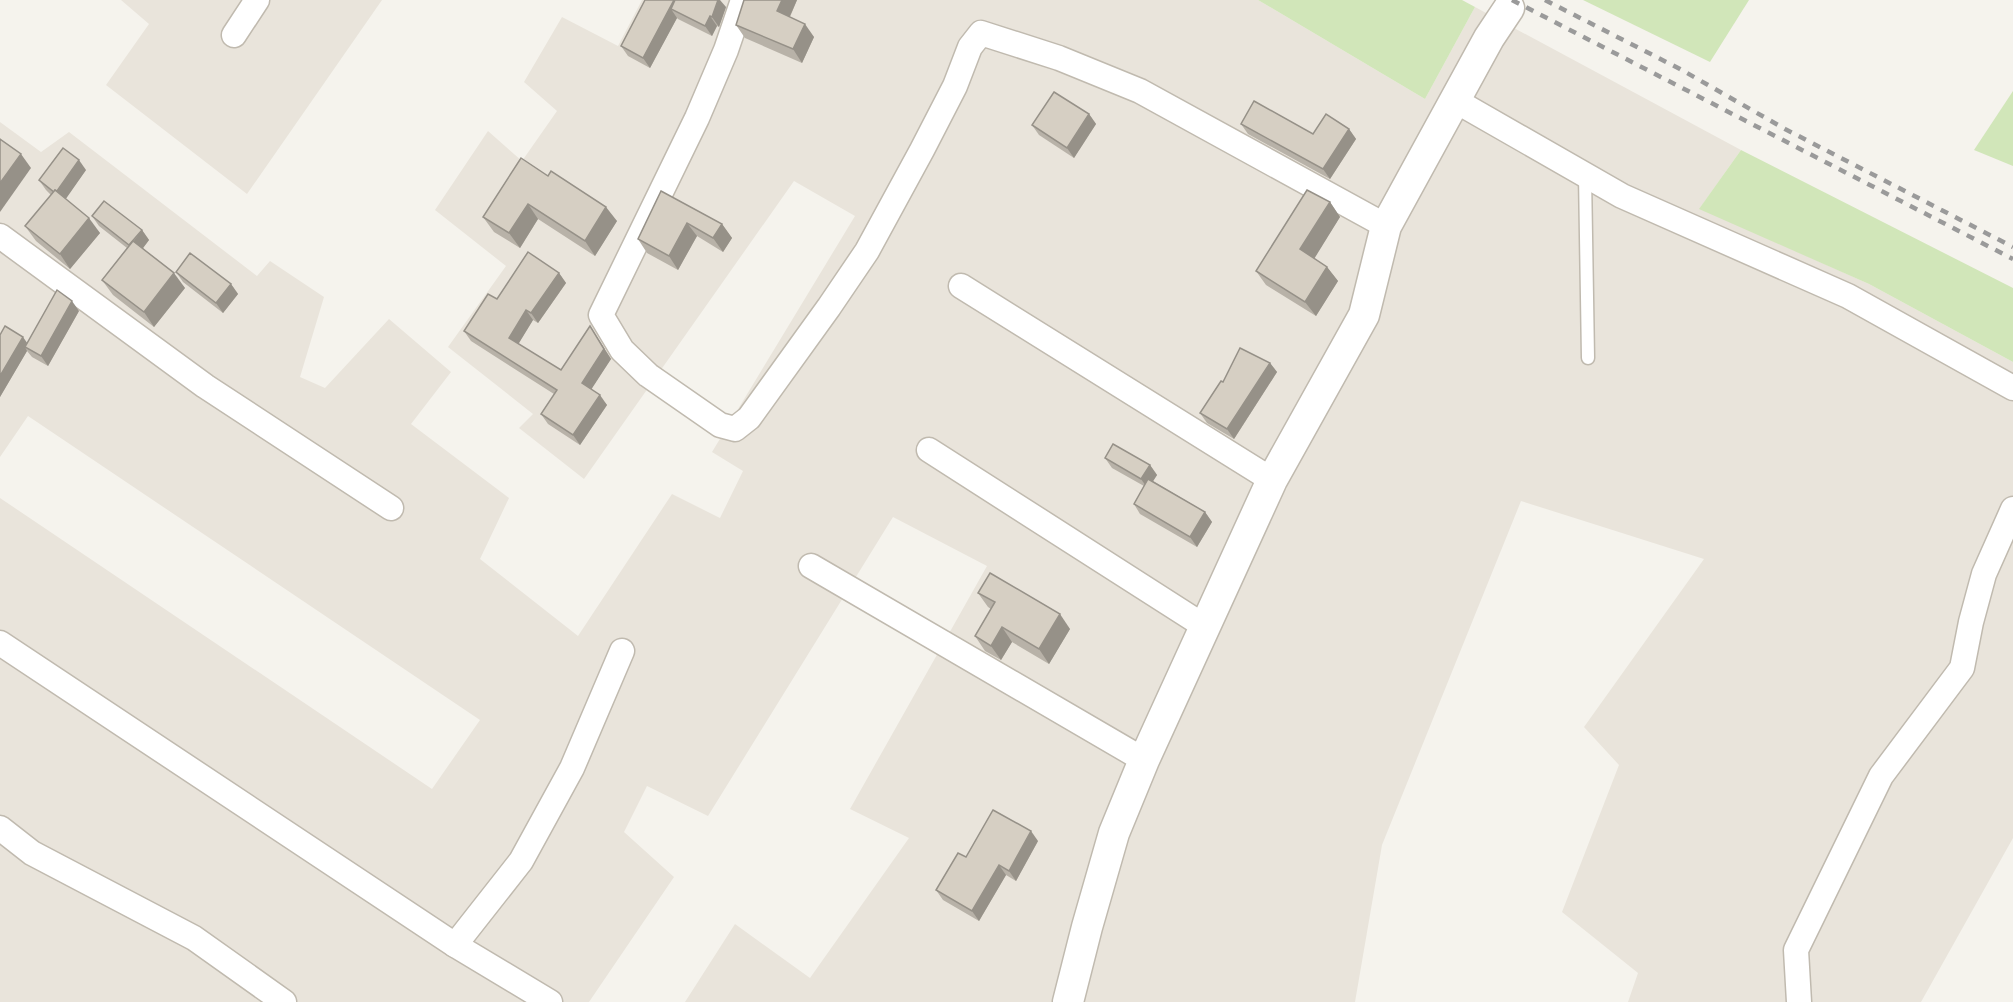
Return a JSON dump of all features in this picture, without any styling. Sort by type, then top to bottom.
[{"type":"street","points":[[234,34],[257,0]]},
{"type":"street","points":[[743,0],[726,50],[697,118],[601,315],[622,350],[648,375],[720,425],[735,429],[749,418],[867,251],[955,86],[970,47],[981,33],[1068,62],[1140,91],[1386,226]]},
{"type":"street","points":[[1068,1002],[1114,832],[1144,760],[1272,480],[1364,315],[1386,226],[1489,39],[1509,8]]},
{"type":"street","points":[[1456,100],[1622,196],[1848,296],[2013,388]]},
{"type":"street","points":[[0,236],[205,386],[391,508]]},
{"type":"street","points":[[961,286],[1272,480]]},
{"type":"street","points":[[929,450],[1204,626]]},
{"type":"street","points":[[1798,1002],[1796,950],[1881,776],[1962,668],[1984,574],[2013,509]]},
{"type":"street","points":[[811,566],[1144,760]]},
{"type":"street","points":[[0,643],[455,945],[550,1002]]},
{"type":"street","points":[[455,945],[521,861],[572,768],[622,651]]},
{"type":"street","points":[[0,828],[32,853],[194,938],[284,1002]]},
{"type":"lane","points":[[1586,175],[1588,358]]},
{"type":"shaded area","points":[[121,0],[382,0],[247,194],[106,85],[149,24]]},
{"type":"shaded area","points":[[642,0],[1258,0],[1425,99],[1475,7],[1741,150],[1700,208],[1869,284],[2013,362],[2013,838],[1921,1002],[1628,1002],[1638,973],[1562,912],[1619,765],[1584,727],[1704,559],[1521,501],[1382,845],[1355,1002],[685,1002],[735,924],[810,978],[909,838],[850,809],[987,566],[893,517],[708,816],[647,786],[624,832],[674,877],[589,1002],[0,1002],[0,498],[432,789],[480,720],[28,416],[0,457],[0,122],[41,152],[69,132],[257,276],[270,261],[324,297],[300,377],[325,388],[389,319],[451,372],[411,424],[509,498],[480,559],[578,636],[672,494],[720,518],[743,471],[712,452],[855,216],[794,181],[584,479],[519,428],[533,414],[448,347],[506,266],[435,210],[488,131],[522,161],[557,111],[524,82],[562,17],[618,46]]},
{"type":"green space","points":[[1258,0],[1462,0],[1475,7],[1425,99]]},
{"type":"green space","points":[[1583,0],[1749,0],[1710,62]]},
{"type":"green space","points":[[2013,91],[2013,166],[1974,150]]},
{"type":"green space","points":[[1741,150],[2013,288],[2013,362],[1869,284],[1699,209]]},
{"type":"building","points":[[645,0],[674,0],[643,58],[621,46]]},
{"type":"building","points":[[675,0],[718,0],[712,17],[710,16],[705,26],[671,9]]},
{"type":"building","points":[[744,0],[782,0],[777,11],[805,24],[793,49],[736,25]]},
{"type":"building","points":[[1054,92],[1089,114],[1067,148],[1032,125]]},
{"type":"building","points":[[1254,101],[1313,134],[1326,114],[1349,129],[1323,169],[1241,124]]},
{"type":"building","points":[[0,139],[21,154],[0,183]]},
{"type":"building","points":[[63,148],[79,160],[54,192],[39,180]]},
{"type":"building","points":[[521,158],[548,176],[551,171],[606,207],[585,241],[528,204],[509,233],[483,217]]},
{"type":"building","points":[[55,190],[89,218],[60,254],[25,226]]},
{"type":"building","points":[[1307,190],[1330,202],[1300,249],[1327,267],[1305,302],[1256,271]]},
{"type":"building","points":[[661,191],[722,224],[713,238],[687,223],[669,256],[638,239]]},
{"type":"building","points":[[104,201],[142,230],[129,245],[92,216]]},
{"type":"building","points":[[133,241],[174,273],[144,312],[102,280]]},
{"type":"building","points":[[528,252],[559,273],[531,313],[526,310],[509,338],[561,370],[590,326],[604,349],[582,383],[600,395],[573,435],[541,414],[557,390],[464,331],[488,294],[497,299]]},
{"type":"building","points":[[190,253],[231,284],[216,303],[176,272]]},
{"type":"building","points":[[57,290],[72,301],[41,356],[25,347]]},
{"type":"building","points":[[5,326],[23,337],[0,376],[0,335]]},
{"type":"building","points":[[1240,348],[1270,363],[1227,429],[1200,413],[1221,381],[1223,382]]},
{"type":"building","points":[[1113,444],[1150,465],[1141,479],[1105,458]]},
{"type":"building","points":[[1148,479],[1205,512],[1190,537],[1134,504]]},
{"type":"building","points":[[990,573],[1060,614],[1039,649],[1002,627],[991,646],[975,636],[995,602],[978,593]]},
{"type":"building","points":[[993,810],[1031,831],[1009,871],[999,865],[972,911],[936,890],[958,853],[966,857]]},
{"type":"railway","points":[[1512,0],[2013,259]]},
{"type":"railway","points":[[1545,0],[1680,69],[1785,129],[2013,247]]}]
